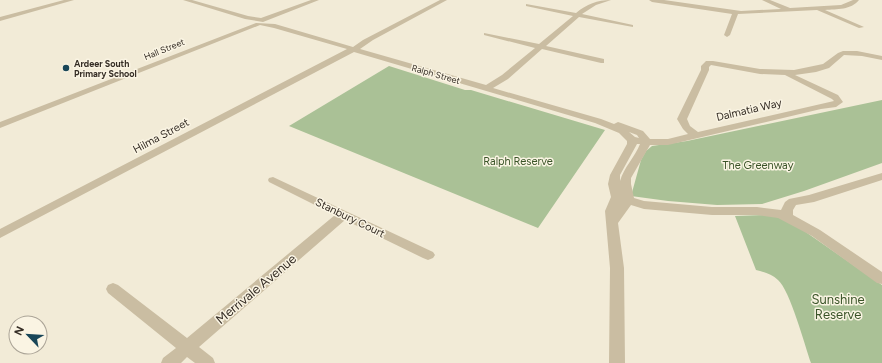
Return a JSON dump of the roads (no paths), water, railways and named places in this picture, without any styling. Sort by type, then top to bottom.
[{"type":"street","points":[[0,19],[71,0]]},
{"type":"street","name":"Ralph Street","points":[[190,0],[598,121],[630,128],[640,133],[646,140]]},
{"type":"street","name":"Hall Street","points":[[0,125],[316,0]]},
{"type":"street","name":"Hilma Street","points":[[0,234],[444,0]]},
{"type":"street","points":[[491,89],[591,5],[608,0]]},
{"type":"street","points":[[652,0],[680,2],[735,13],[789,11],[846,6],[853,4],[856,0]]},
{"type":"street","points":[[765,0],[789,11]]},
{"type":"street","points":[[528,5],[632,26]]},
{"type":"street","points":[[818,9],[861,27]]},
{"type":"street","points":[[727,35],[735,13]]},
{"type":"street","points":[[486,34],[601,61]]},
{"type":"street","points":[[700,134],[683,122],[683,116],[705,70],[714,66],[760,71],[794,72],[820,68],[830,64],[843,53],[863,54],[882,58]]},
{"type":"street","name":"Dalmatia Way","points":[[632,140],[668,142],[821,106],[833,105],[839,102],[835,96],[818,90],[785,72]]},
{"type":"street","name":"Dalmatia Way","points":[[794,72],[805,83]]},
{"type":"street","name":"Ralph Street","points":[[598,121],[622,131],[632,140]]},
{"type":"street","points":[[632,140],[632,144],[614,180],[624,199],[644,205],[673,208],[718,212],[757,211],[789,214],[882,279]]},
{"type":"street","points":[[618,363],[617,268],[611,211],[624,199],[626,178],[646,140]]},
{"type":"street","points":[[789,214],[810,199],[882,176]]},
{"type":"street","name":"Stanbury Court","points":[[273,180],[428,256]]},
{"type":"street","name":"Merrivale Avenue","points":[[169,363],[343,215]]},
{"type":"street","points":[[113,289],[207,363]]},
{"type":"place","name":"Ardeer South Primary School","points":[[66,68]]},
{"type":"park label","name":"Ralph Reserve","points":[[518,161]]},
{"type":"park label","name":"The Greenway","points":[[758,165]]},
{"type":"park label","name":"Sunshine Reserve","points":[[838,306]]}]
